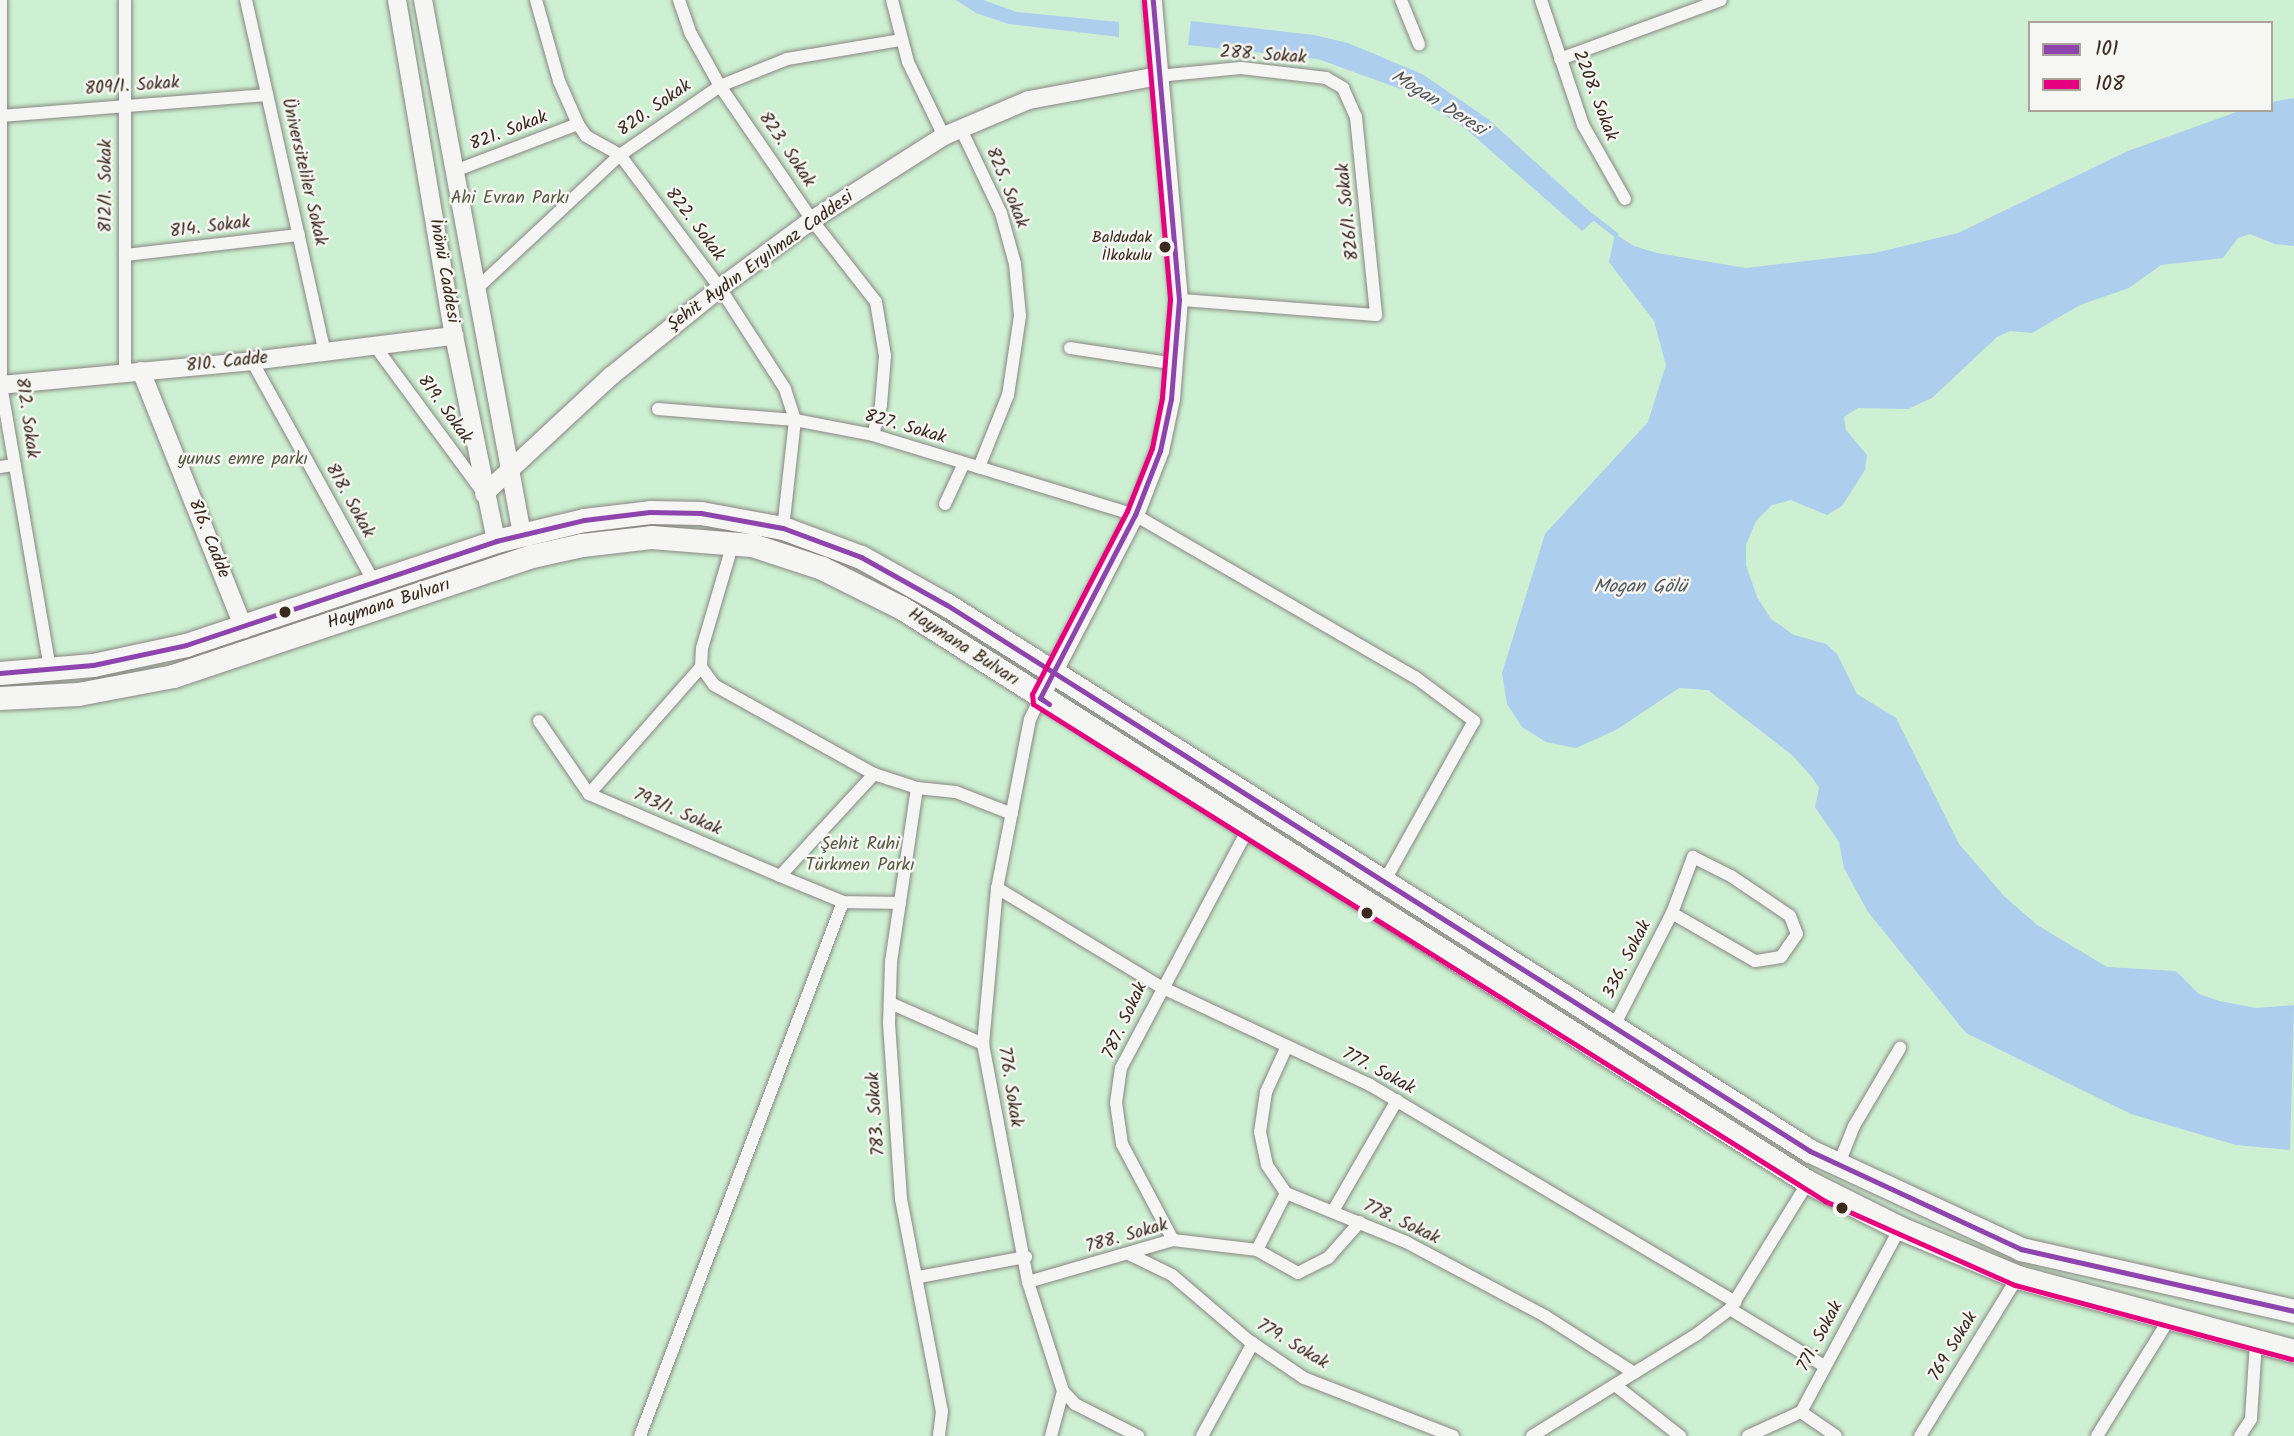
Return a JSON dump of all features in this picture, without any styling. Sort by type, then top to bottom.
[{"type":"highway","name":"Haymana Bulvarı","points":[[0,673],[50,670],[125,660],[243,629],[522,534],[650,512],[730,516],[783,528],[888,571],[1615,1024],[1777,1132],[1838,1166],[2021,1249],[2294,1311]]},
{"type":"highway","name":"Haymana Bulvarı","points":[[0,698],[78,694],[173,676],[532,556],[582,545],[651,537],[733,543],[803,561],[869,591],[1249,827],[1808,1182],[1900,1228],[2018,1277],[2294,1351]]},
{"type":"street","name":"812. Sokak","points":[[1,0],[1,385],[50,670]]},
{"type":"street","name":"812/1. Sokak","points":[[125,0],[125,255],[133,372]]},
{"type":"street","name":"Üniversiteliler Sokak","points":[[246,0],[325,352]]},
{"type":"street","name":"İnönü Caddesi","points":[[397,0],[454,336],[484,494],[496,541]]},
{"type":"street","points":[[423,0],[474,291],[522,534]]},
{"type":"street","name":"822. Sokak","points":[[536,0],[559,81],[578,124],[586,136],[620,155],[720,288],[776,373],[795,420],[783,528]]},
{"type":"street","name":"823. Sokak","points":[[679,0],[691,34],[720,86],[812,220],[869,291],[880,312],[884,384],[873,435]]},
{"type":"street","points":[[892,0],[901,40],[944,136]]},
{"type":"street","points":[[1040,698],[1135,515],[1160,451],[1177,364],[1179,300],[1153,0]]},
{"type":"street","points":[[1154,26],[1165,0]]},
{"type":"street","points":[[1401,0],[1419,44]]},
{"type":"street","name":"2208. Sokak","points":[[1541,0],[1591,141],[1625,199]]},
{"type":"street","points":[[1560,59],[1721,0]]},
{"type":"street","name":"820. Sokak","points":[[474,291],[620,155],[720,86],[787,59],[901,40]]},
{"type":"street","name":"288. Sokak","points":[[1158,76],[1241,68],[1326,78],[1343,88],[1350,106]]},
{"type":"street","name":"Şehit Aydın Eryılmaz Caddesi","points":[[484,494],[509,474],[611,376],[720,288],[812,220],[944,136],[1029,100],[1158,76]]},
{"type":"street","name":"809/1. Sokak","points":[[2,116],[125,104],[267,95]]},
{"type":"street","name":"826/1. Sokak","points":[[1179,300],[1376,315],[1356,117],[1350,106]]},
{"type":"street","name":"821. Sokak","points":[[452,172],[578,124]]},
{"type":"street","name":"825. Sokak","points":[[960,127],[1002,213],[1015,264],[1020,316],[1008,395],[979,467]]},
{"type":"street","name":"814. Sokak","points":[[125,255],[299,235]]},
{"type":"street","name":"810. Cadde","points":[[1,385],[252,361],[454,336]]},
{"type":"street","name":"819. Sokak","points":[[375,346],[484,494]]},
{"type":"street","points":[[1070,348],[1177,364]]},
{"type":"street","name":"818. Sokak","points":[[252,361],[375,584]]},
{"type":"street","name":"816. Cadde","points":[[133,372],[243,629]]},
{"type":"street","name":"827. Sokak","points":[[658,409],[795,420],[873,435],[1135,515],[1415,677],[1474,721],[1385,880]]},
{"type":"street","points":[[945,504],[964,463]]},
{"type":"street","points":[[0,467],[15,465]]},
{"type":"street","points":[[539,721],[589,794],[701,667],[702,648],[733,543]]},
{"type":"street","points":[[701,667],[714,685],[874,774],[917,788],[956,792],[1012,814]]},
{"type":"street","name":"776. Sokak","points":[[1040,698],[1030,719],[997,888],[984,1044],[1005,1180],[1026,1256],[1028,1282],[1063,1391]]},
{"type":"street","points":[[780,876],[874,774]]},
{"type":"street","name":"783. Sokak","points":[[917,788],[900,903],[890,1003],[901,1199],[919,1277],[942,1411],[939,1436]]},
{"type":"street","name":"793/1. Sokak","points":[[589,794],[843,902]]},
{"type":"street","name":"787. Sokak","points":[[1173,1240],[1122,1144],[1116,1103],[1121,1068],[1161,987],[1249,827]]},
{"type":"street","name":"336. Sokak","points":[[1615,1024],[1672,914],[1693,857],[1731,876],[1790,916],[1797,934],[1780,957],[1755,961],[1672,914]]},
{"type":"street","name":"777. Sokak","points":[[997,888],[1161,987],[1397,1100],[1733,1306],[1824,1366]]},
{"type":"street","points":[[640,1436],[843,902],[900,903]]},
{"type":"street","points":[[890,1003],[984,1044]]},
{"type":"street","points":[[1287,1046],[1266,1091],[1260,1132],[1267,1165],[1286,1192],[1257,1250],[1298,1273],[1328,1258],[1360,1222]]},
{"type":"street","points":[[1838,1166],[1854,1126],[1900,1048]]},
{"type":"street","points":[[1333,1211],[1397,1100]]},
{"type":"street","points":[[1532,1436],[1634,1373],[1733,1306],[1808,1182]]},
{"type":"street","name":"778. Sokak","points":[[1286,1192],[1360,1222],[1545,1316],[1634,1373]]},
{"type":"street","name":"771. Sokak","points":[[1801,1412],[1900,1228]]},
{"type":"street","name":"788. Sokak","points":[[1028,1282],[1131,1255],[1173,1240],[1257,1250]]},
{"type":"street","name":"779. Sokak","points":[[1131,1255],[1172,1275],[1253,1343],[1304,1378],[1453,1436]]},
{"type":"street","points":[[919,1277],[1026,1256]]},
{"type":"street","name":"769 Sokak","points":[[1920,1436],[2018,1277]]},
{"type":"street","points":[[2097,1436],[2170,1318]]},
{"type":"street","points":[[2240,1436],[2251,1419],[2256,1342]]},
{"type":"street","points":[[1202,1436],[1253,1343]]},
{"type":"street","points":[[1615,1385],[1680,1436]]},
{"type":"street","points":[[1051,1436],[1063,1391]]},
{"type":"street","points":[[1063,1391],[1075,1404],[1138,1436]]},
{"type":"street","points":[[1748,1436],[1801,1412],[1836,1436]]},
{"type":"green space","points":[[0,0],[2294,0],[2294,1436],[0,1436]]},
{"type":"water","points":[[956,0],[983,0],[1017,12],[1119,22],[1119,37],[1009,24],[976,13]]},
{"type":"water","points":[[1191,21],[1314,35],[1348,43],[1422,74],[1488,119],[1597,218],[1582,231],[1466,129],[1409,92],[1318,59],[1188,45]]},
{"type":"water","name":"Mogan Gölü","points":[[2294,98],[2294,246],[2275,244],[2250,234],[2238,238],[2223,258],[2161,265],[2129,288],[2080,305],[2032,333],[2010,331],[1997,337],[1932,398],[1908,409],[1858,408],[1844,417],[1846,430],[1867,455],[1865,470],[1842,506],[1827,515],[1791,500],[1772,505],[1756,521],[1746,545],[1746,565],[1757,597],[1771,619],[1794,635],[1826,644],[1837,654],[1857,694],[1896,718],[1959,844],[2004,896],[2037,925],[2107,967],[2176,971],[2199,994],[2219,1001],[2256,1008],[2294,1005],[2290,1150],[2236,1145],[2131,1114],[1966,1033],[1868,912],[1844,868],[1839,842],[1815,807],[1819,788],[1812,777],[1792,755],[1708,690],[1679,688],[1616,730],[1576,748],[1546,742],[1522,727],[1507,704],[1502,673],[1545,534],[1648,422],[1666,365],[1654,321],[1609,262],[1615,234],[1634,246],[1657,253],[1746,268],[1875,253],[1958,233],[2128,151],[2236,112],[2273,112],[2273,102]]},
{"type":"waterway","name":"Mogan Deresi","points":[[1591,215],[1615,234]]},
{"type":"transit line","name":"101","points":[[1049,704],[1040,698],[1135,515],[1160,451],[1171,399],[1179,300],[1153,0]]},
{"type":"transit line","name":"108","points":[[1144,1],[1170,300],[1162,398],[1152,448],[1127,511],[1032,694],[1033,704],[1825,1201],[2015,1285],[2292,1359]]},
{"type":"transit line","name":"101","points":[[0,673],[93,665],[186,645],[496,541],[584,520],[650,512],[701,513],[783,528],[861,557],[947,605],[1810,1151],[2021,1249],[2294,1311]]},
{"type":"place","name":"Baldudak İlkokulu","points":[[1165,247]]},
{"type":"park label","name":"Ahi Evran Parkı","points":[[510,199]]},
{"type":"park label","name":"yunus emre parkı","points":[[243,460]]},
{"type":"park label","name":"Şehit Ruhi Türkmen Parkı","points":[[860,856]]}]
